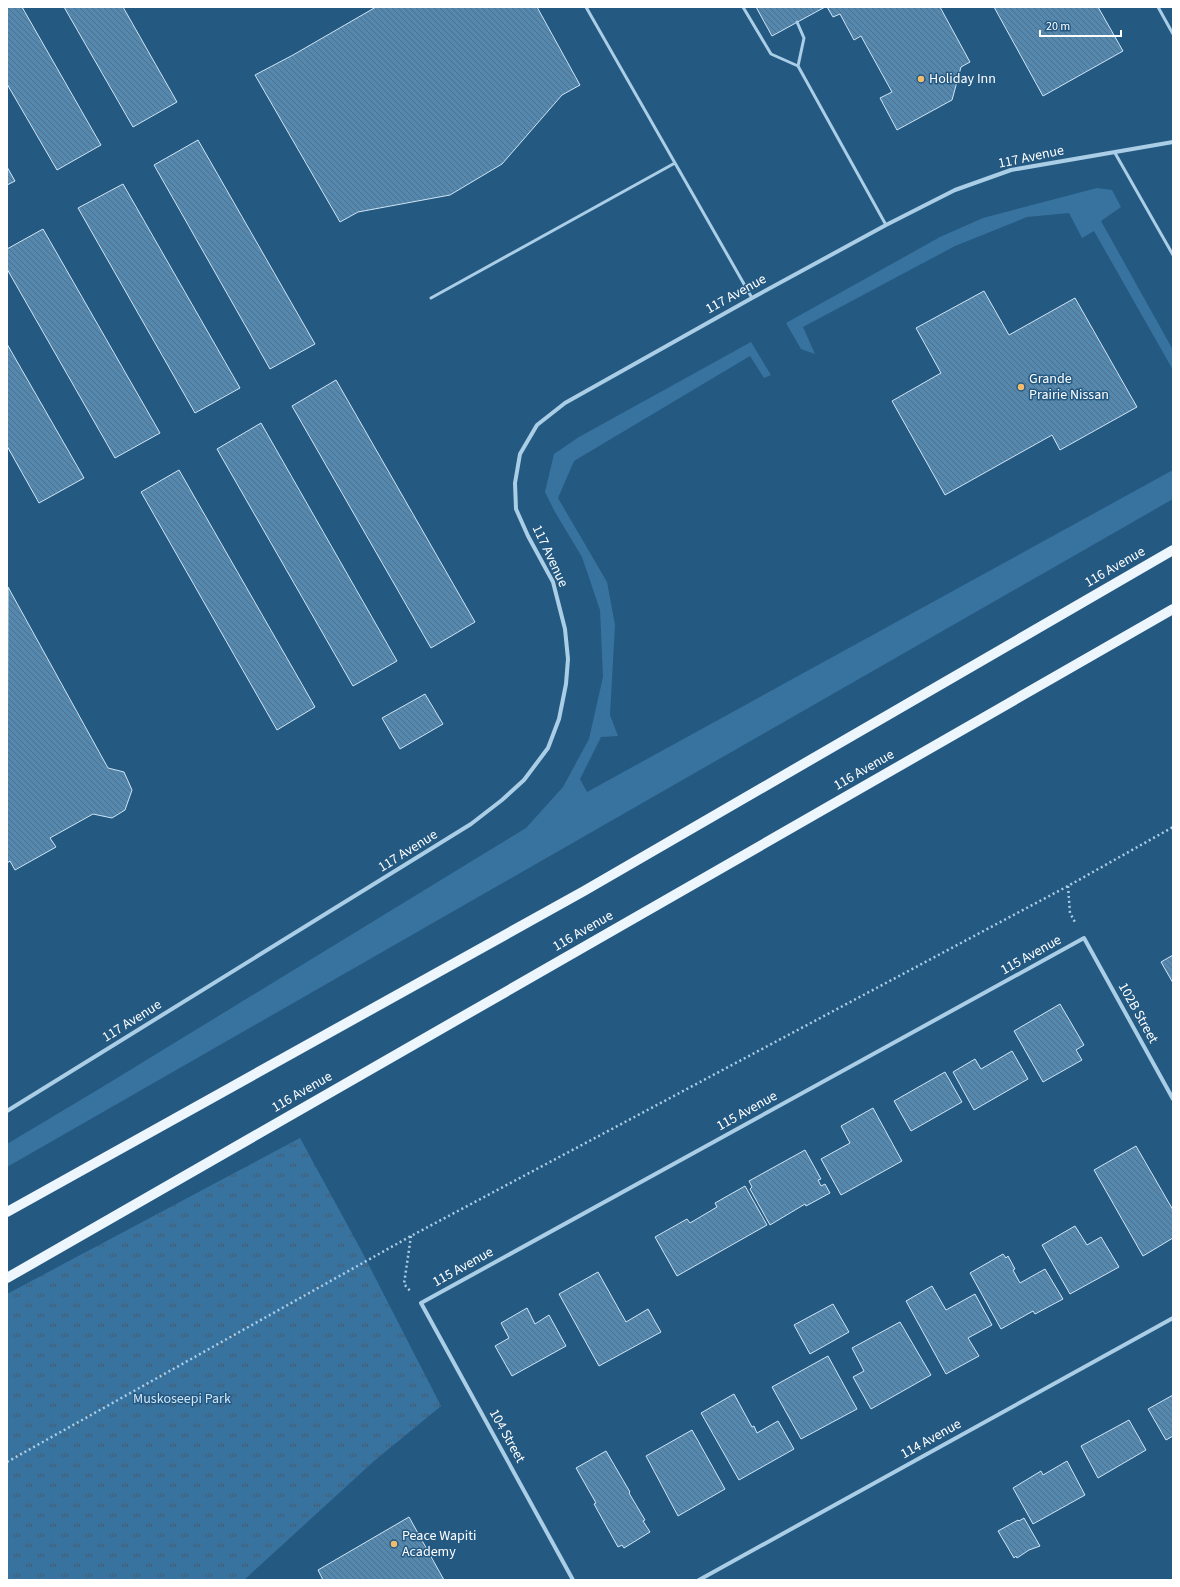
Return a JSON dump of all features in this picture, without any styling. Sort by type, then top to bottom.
[{"type":"main road","name":"116 Avenue","points":[[7,1212],[584,891],[1173,550]]},
{"type":"main road","name":"116 Avenue","points":[[7,1278],[1173,609]]},
{"type":"street","name":"117 Avenue","points":[[7,1111],[471,824],[502,800],[524,780],[548,748],[559,719],[566,684],[568,659],[565,629],[553,582],[528,536],[516,510],[515,482],[520,454],[537,425],[565,402],[886,225],[955,190],[1011,170],[1173,142]]},
{"type":"street","name":"102B Street","points":[[1084,938],[1173,1099]]},
{"type":"street","name":"115 Avenue","points":[[421,1303],[1084,938]]},
{"type":"street","name":"104 Street","points":[[421,1303],[573,1580]]},
{"type":"street","name":"114 Avenue","points":[[699,1580],[1173,1318]]},
{"type":"lane","points":[[586,7],[752,298]]},
{"type":"lane","points":[[743,7],[771,54],[798,66],[886,225]]},
{"type":"lane","points":[[1158,7],[1173,34]]},
{"type":"lane","points":[[798,22],[804,38],[798,66]]},
{"type":"lane","points":[[1115,153],[1173,255]]},
{"type":"lane","points":[[431,298],[675,163]]},
{"type":"path","points":[[7,1462],[411,1236],[1068,886],[1173,827]]},
{"type":"path","points":[[1068,886],[1070,913],[1084,938]]},
{"type":"path","points":[[411,1236],[404,1284],[421,1303]]},
{"type":"green space","points":[[1097,188],[1112,190],[1121,207],[1101,221],[1173,350],[1173,370],[1094,231],[1082,238],[1069,213],[1027,217],[955,246],[803,327],[815,354],[801,349],[786,323],[940,237],[983,218]]},
{"type":"green space","points":[[751,342],[771,375],[764,378],[750,356],[574,461],[558,498],[607,582],[615,625],[610,715],[618,736],[601,737],[580,779],[587,792],[1173,470],[1173,499],[7,1167],[7,1144],[526,828],[563,787],[589,739],[603,677],[600,610],[582,557],[555,512],[545,492],[554,454],[579,437]]},
{"type":"green space","name":"Muskoseepi Park","points":[[300,1138],[361,1250],[441,1406],[374,1461],[244,1580],[7,1580],[7,1294]]},
{"type":"building","points":[[7,7],[22,7],[101,145],[57,170],[7,84]]},
{"type":"building","points":[[64,7],[123,7],[177,102],[133,127]]},
{"type":"building","points":[[376,7],[537,7],[580,85],[562,95],[502,164],[450,195],[358,212],[340,222],[255,75]]},
{"type":"building","points":[[756,7],[825,7],[772,36]]},
{"type":"building","name":"Holiday Inn","points":[[827,7],[940,7],[970,62],[961,67],[952,100],[897,130],[880,98],[892,92],[861,36],[854,40],[840,14],[833,17]]},
{"type":"building","points":[[994,7],[1098,7],[1123,51],[1043,96]]},
{"type":"building","points":[[198,140],[315,344],[270,369],[154,165]]},
{"type":"building","points":[[7,167],[15,181],[7,185]]},
{"type":"building","points":[[123,184],[240,388],[195,413],[78,208]]},
{"type":"building","points":[[43,229],[160,433],[115,458],[7,269],[7,249]]},
{"type":"building","name":"Grande Prairie Nissan","points":[[984,291],[1009,335],[1075,298],[1137,407],[1060,450],[1052,435],[945,495],[892,401],[941,373],[916,328]]},
{"type":"building","points":[[7,344],[84,478],[39,503],[7,446]]},
{"type":"building","points":[[336,380],[475,622],[431,648],[292,406]]},
{"type":"building","points":[[261,423],[397,661],[353,686],[217,449]]},
{"type":"building","points":[[179,470],[315,707],[277,730],[141,492]]},
{"type":"building","points":[[8,587],[108,768],[124,772],[132,790],[125,810],[112,818],[93,814],[50,838],[56,847],[15,870],[10,861],[7,863]]},
{"type":"building","points":[[425,694],[443,724],[400,749],[382,718]]},
{"type":"building","points":[[1173,955],[1173,983],[1161,962]]},
{"type":"building","points":[[1060,1004],[1084,1045],[1076,1050],[1082,1060],[1043,1082],[1014,1031]]},
{"type":"building","points":[[1012,1051],[1028,1079],[974,1110],[953,1072],[975,1059],[981,1069]]},
{"type":"building","points":[[945,1072],[962,1102],[911,1131],[894,1101]]},
{"type":"building","points":[[873,1108],[902,1161],[841,1195],[821,1159],[850,1143],[841,1126]]},
{"type":"building","points":[[1136,1146],[1173,1210],[1173,1238],[1143,1256],[1094,1170]]},
{"type":"building","points":[[805,1150],[821,1179],[818,1180],[821,1186],[825,1184],[830,1193],[806,1206],[805,1204],[770,1225],[750,1189],[752,1187],[749,1181]]},
{"type":"building","points":[[745,1186],[767,1225],[677,1276],[655,1237],[687,1219],[690,1223],[717,1207],[715,1203]]},
{"type":"building","points":[[1075,1226],[1087,1245],[1101,1237],[1119,1267],[1070,1294],[1042,1245]]},
{"type":"building","points":[[1003,1254],[1006,1258],[1008,1256],[1020,1283],[1045,1269],[1063,1299],[1035,1314],[1033,1311],[1001,1329],[970,1273]]},
{"type":"building","points":[[598,1272],[626,1322],[648,1309],[661,1332],[599,1366],[559,1294]]},
{"type":"building","points":[[932,1286],[946,1310],[975,1294],[992,1325],[968,1338],[979,1356],[946,1374],[906,1301]]},
{"type":"building","points":[[833,1304],[849,1332],[810,1354],[794,1325]]},
{"type":"building","points":[[527,1308],[535,1324],[549,1315],[566,1346],[512,1376],[495,1346],[509,1338],[501,1323]]},
{"type":"building","points":[[900,1322],[931,1375],[871,1409],[853,1377],[864,1371],[852,1348]]},
{"type":"building","points":[[828,1356],[857,1409],[801,1439],[772,1387]]},
{"type":"building","points":[[734,1394],[752,1427],[754,1426],[757,1433],[778,1421],[794,1449],[739,1480],[701,1413]]},
{"type":"building","points":[[1173,1395],[1173,1436],[1166,1440],[1148,1409]]},
{"type":"building","points":[[1129,1420],[1146,1450],[1098,1478],[1081,1446]]},
{"type":"building","points":[[692,1430],[725,1489],[678,1516],[646,1456]]},
{"type":"building","points":[[606,1451],[630,1492],[629,1493],[645,1520],[643,1521],[650,1532],[624,1548],[622,1545],[618,1547],[594,1504],[596,1503],[576,1468]]},
{"type":"building","points":[[1067,1461],[1085,1495],[1033,1524],[1013,1488],[1041,1471],[1043,1475]]},
{"type":"building","name":"Peace Wapiti Academy","points":[[409,1517],[444,1580],[323,1580],[318,1570]]},
{"type":"building","points":[[1024,1518],[1040,1546],[1029,1550],[1017,1558],[1016,1556],[1014,1558],[998,1531]]},
{"type":"place","name":"Holiday Inn","points":[[921,79]]},
{"type":"place","name":"Grande Prairie Nissan","points":[[1021,387]]},
{"type":"place","name":"Peace Wapiti Academy","points":[[394,1544]]}]
